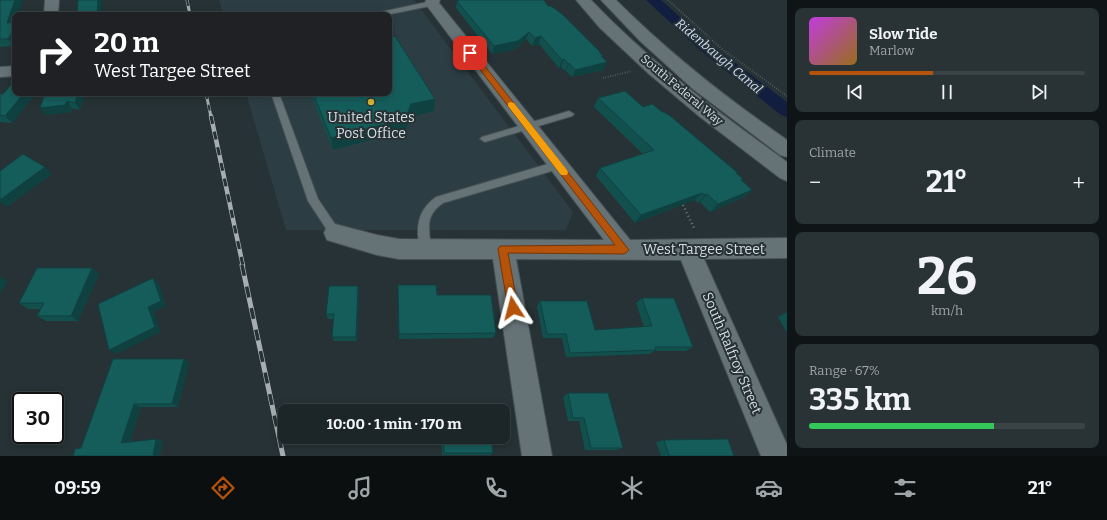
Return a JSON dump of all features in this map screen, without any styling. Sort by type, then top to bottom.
[{"type":"street","points":[[51,12],[52,0]]},
{"type":"street","name":"South Federal Way","points":[[583,0],[643,59],[699,107],[787,173]]},
{"type":"street","name":"South Federal Way","points":[[608,0],[643,35],[696,82],[714,97],[787,150]]},
{"type":"street","points":[[432,2],[624,250]]},
{"type":"street","points":[[0,72],[12,71]]},
{"type":"street","name":"West Targee Street","points":[[335,233],[377,245],[399,249],[624,250],[692,242],[787,248]]},
{"type":"street","name":"South Ralfroy Street","points":[[692,242],[776,456]]},
{"type":"street","points":[[503,249],[537,456]]},
{"type":"lane","points":[[389,12],[432,2]]},
{"type":"lane","points":[[276,96],[313,201],[335,233]]},
{"type":"lane","points":[[485,139],[569,114]]},
{"type":"lane","points":[[425,249],[424,216],[429,206],[440,200],[558,165]]},
{"type":"path","points":[[668,0],[722,49],[787,96]]},
{"type":"path","points":[[603,78],[639,69]]},
{"type":"path","points":[[683,205],[692,242]]},
{"type":"shaded area","points":[[219,0],[414,0],[573,212],[566,230],[286,230],[247,96],[392,96],[392,12],[222,12]]},
{"type":"building","points":[[0,0],[15,0],[7,23],[12,22],[12,32],[8,39],[0,39]]},
{"type":"building","points":[[78,0],[98,0],[97,12],[77,12]]},
{"type":"building","points":[[544,0],[548,6],[551,6],[562,14],[600,52],[603,56],[601,56],[607,62],[575,70],[564,59],[562,60],[541,36],[535,38],[529,32],[518,41],[494,46],[457,1]]},
{"type":"building","name":"United States Post Office","points":[[395,36],[435,99],[411,104],[405,119],[331,138],[314,96],[392,96],[392,37]]},
{"type":"building","points":[[12,84],[12,96],[22,96],[5,116],[0,115],[0,94],[3,94]]},
{"type":"building","points":[[625,91],[643,107],[652,104],[669,115],[738,173],[736,173],[743,179],[741,180],[752,190],[718,204],[707,194],[705,195],[702,193],[641,215],[600,168],[654,150],[598,98]]},
{"type":"building","points":[[44,96],[77,96],[75,103],[67,101],[65,105],[40,108]]},
{"type":"building","points":[[23,154],[45,167],[0,200],[0,171]]},
{"type":"building","points":[[37,268],[92,268],[71,316],[37,316],[44,303],[19,303]]},
{"type":"building","points":[[153,278],[161,301],[148,307],[155,327],[109,350],[98,304]]},
{"type":"building","points":[[398,285],[436,285],[437,295],[491,295],[496,333],[399,334]]},
{"type":"building","points":[[329,286],[358,286],[356,337],[332,337],[334,314],[326,314]]},
{"type":"building","points":[[642,298],[674,298],[693,347],[655,347],[656,350],[570,353],[566,334],[547,334],[540,301],[587,301],[595,330],[652,326]]},
{"type":"building","points":[[113,359],[184,359],[172,404],[134,404],[121,443],[156,439],[153,456],[73,456],[75,449],[81,448]]},
{"type":"building","points":[[568,393],[608,393],[623,448],[591,448],[584,418],[573,418]]},
{"type":"building","points":[[728,439],[734,456],[669,456],[664,440]]},
{"type":"building","points":[[443,444],[492,444],[493,453],[444,453]]},
{"type":"waterway","name":"Ridenbaugh Canal","points":[[653,0],[705,47],[787,111]]},
{"type":"railway","points":[[187,0],[189,12]]},
{"type":"railway","points":[[207,96],[211,117]]},
{"type":"railway","points":[[211,116],[243,266]]},
{"type":"railway","points":[[242,265],[283,456]]},
{"type":"slow traffic","points":[[511,104],[564,172]]},
{"type":"place","name":"United States Post Office","points":[[371,102]]},
{"type":"route","points":[[470,53],[624,250],[503,249],[513,308]]}]
